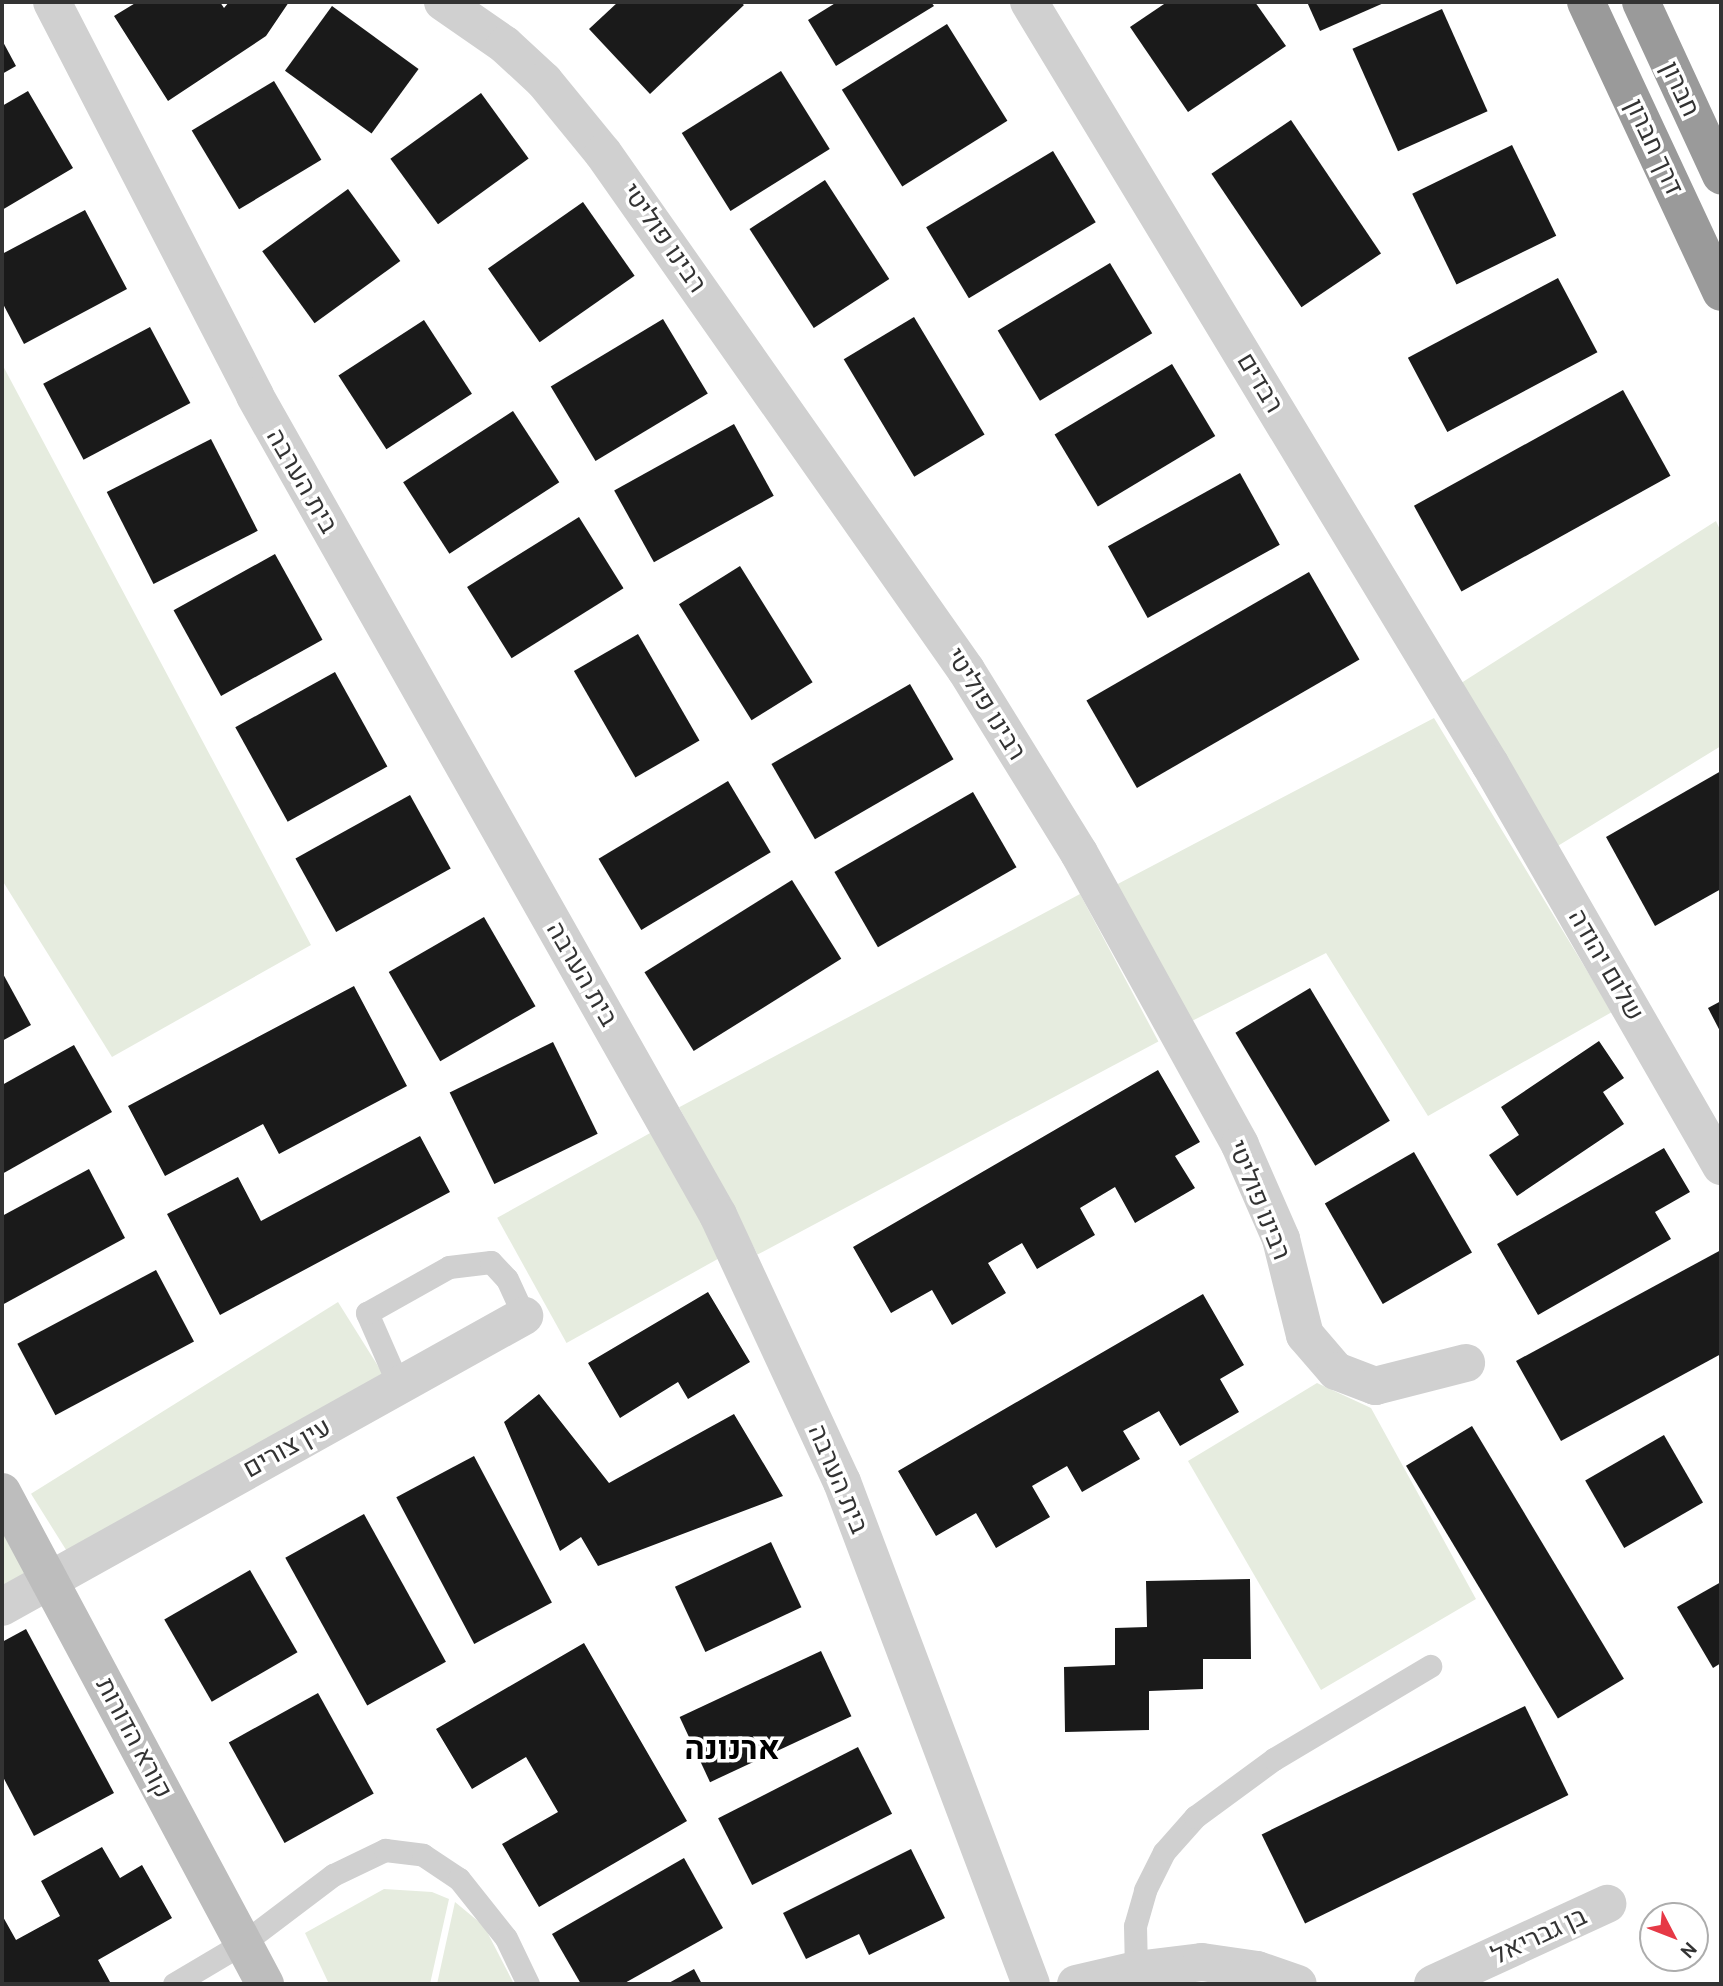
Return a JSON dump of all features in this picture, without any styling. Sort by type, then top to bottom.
[{"type":"highway","name":"דרך חברון","points":[[1586,2],[1721,292]]},
{"type":"highway","name":"חברון","points":[[1641,2],[1721,175]]},
{"type":"street","name":"בית הערבה","points":[[52,2],[255,396],[718,1215],[842,1482],[1031,1984]]},
{"type":"street","name":"רבינו פוליטי","points":[[443,2],[505,45],[544,81],[610,163],[966,670],[1079,853],[1240,1145],[1281,1239],[1306,1335],[1336,1371],[1375,1386],[1466,1363]]},
{"type":"street","name":"רבדים","points":[[1029,2],[1490,764]]},
{"type":"street","name":"שלום יהודה","points":[[1490,764],[1721,1166]]},
{"type":"street","name":"עין צורים","points":[[2,1607],[524,1316]]},
{"type":"street","name":"קורא הדורות","points":[[2,1492],[265,1984]]},
{"type":"street","name":"בן גבריאל","points":[[1433,1984],[1607,1904]]},
{"type":"street","points":[[1076,1984],[1136,1970],[1202,1962],[1257,1970],[1298,1984]]},
{"type":"lane","points":[[399,1386],[368,1313],[449,1267],[491,1262],[507,1279],[524,1316]]},
{"type":"lane","points":[[1136,1970],[1135,1926],[1145,1890],[1164,1852],[1195,1817],[1274,1759],[1430,1666]]},
{"type":"lane","points":[[174,1984],[243,1943],[333,1875],[385,1850],[423,1854],[459,1879],[506,1938],[528,1984]]},
{"type":"shaded area","points":[[2,364],[311,945],[112,1057],[2,880]]},
{"type":"shaded area","points":[[1716,521],[1721,532],[1721,746],[1543,855],[1447,692]]},
{"type":"shaded area","points":[[1434,718],[1612,1012],[1428,1116],[1326,953],[1186,1024],[1112,887]]},
{"type":"shaded area","points":[[1080,894],[1158,1041],[758,1255],[679,1107]]},
{"type":"shaded area","points":[[652,1132],[721,1257],[567,1343],[497,1218]]},
{"type":"shaded area","points":[[338,1302],[384,1376],[77,1568],[31,1494]]},
{"type":"shaded area","points":[[1317,1383],[1371,1408],[1476,1599],[1321,1690],[1188,1461]]},
{"type":"shaded area","points":[[2,1515],[33,1579],[2,1597]]},
{"type":"shaded area","points":[[384,1889],[432,1892],[449,1899],[430,1984],[329,1984],[305,1933]]},
{"type":"shaded area","points":[[455,1902],[484,1926],[514,1984],[437,1984]]},
{"type":"building","points":[[137,2],[220,2],[224,8],[229,2],[289,2],[266,36],[168,101],[114,16]]},
{"type":"building","points":[[618,2],[740,2],[744,5],[650,94],[589,29]]},
{"type":"building","points":[[837,2],[931,2],[934,6],[836,66],[808,20]]},
{"type":"building","points":[[1167,2],[1255,2],[1286,46],[1188,112],[1130,27]]},
{"type":"building","points":[[1307,2],[1386,2],[1320,31]]},
{"type":"building","points":[[332,6],[419,69],[372,134],[285,71]]},
{"type":"building","points":[[1442,9],[1488,111],[1398,151],[1352,49]]},
{"type":"building","points":[[947,24],[1007,121],[902,186],[842,90]]},
{"type":"building","points":[[2,40],[16,66],[2,74]]},
{"type":"building","points":[[781,71],[830,149],[731,211],[682,133]]},
{"type":"building","points":[[274,81],[321,160],[239,209],[192,130]]},
{"type":"building","points":[[28,91],[73,168],[2,210],[2,106]]},
{"type":"building","points":[[481,93],[529,159],[438,224],[390,159]]},
{"type":"building","points":[[1291,120],[1381,253],[1301,307],[1211,174]]},
{"type":"building","points":[[1512,145],[1556,236],[1457,284],[1412,194]]},
{"type":"building","points":[[1053,151],[1096,222],[969,298],[926,227]]},
{"type":"building","points":[[825,180],[889,279],[814,328],[750,229]]},
{"type":"building","points":[[348,189],[400,261],[315,323],[262,251]]},
{"type":"building","points":[[583,202],[635,276],[540,342],[488,269]]},
{"type":"building","points":[[85,210],[127,289],[24,344],[2,302],[2,254]]},
{"type":"building","points":[[1110,263],[1152,333],[1040,401],[998,330]]},
{"type":"building","points":[[1558,278],[1597,352],[1447,432],[1408,358]]},
{"type":"building","points":[[914,317],[985,434],[914,477],[844,359]]},
{"type":"building","points":[[663,319],[708,394],[596,461],[551,386]]},
{"type":"building","points":[[424,320],[472,394],[386,449],[338,376]]},
{"type":"building","points":[[150,327],[190,403],[84,460],[43,384]]},
{"type":"building","points":[[1172,364],[1215,436],[1098,507],[1055,435]]},
{"type":"building","points":[[1623,390],[1671,476],[1461,592],[1414,506]]},
{"type":"building","points":[[513,411],[559,482],[449,554],[403,482]]},
{"type":"building","points":[[734,424],[774,496],[654,562],[614,490]]},
{"type":"building","points":[[211,439],[258,531],[154,584],[107,492]]},
{"type":"building","points":[[1240,473],[1280,545],[1148,618],[1108,546]]},
{"type":"building","points":[[579,517],[624,588],[512,658],[467,587]]},
{"type":"building","points":[[275,554],[323,640],[221,696],[174,610]]},
{"type":"building","points":[[740,566],[813,682],[752,720],[679,604]]},
{"type":"building","points":[[1309,572],[1360,659],[1137,788],[1086,700]]},
{"type":"building","points":[[638,634],[700,741],[635,778],[574,671]]},
{"type":"building","points":[[335,672],[387,766],[288,822],[235,727]]},
{"type":"building","points":[[910,684],[953,759],[815,839],[771,764]]},
{"type":"building","points":[[1721,771],[1721,889],[1655,926],[1606,837]]},
{"type":"building","points":[[728,781],[771,852],[641,930],[599,859]]},
{"type":"building","points":[[973,792],[1016,867],[878,947],[834,872]]},
{"type":"building","points":[[410,795],[451,868],[336,932],[295,859]]},
{"type":"building","points":[[792,880],[841,959],[694,1051],[644,972]]},
{"type":"building","points":[[484,917],[536,1006],[440,1061],[389,972]]},
{"type":"building","points":[[2,972],[31,1025],[2,1041]]},
{"type":"building","points":[[354,986],[407,1086],[279,1154],[263,1124],[165,1176],[128,1106]]},
{"type":"building","points":[[1310,988],[1390,1121],[1315,1166],[1235,1033]]},
{"type":"building","points":[[1721,1001],[1721,1033],[1708,1008]]},
{"type":"building","points":[[1599,1041],[1624,1078],[1603,1092],[1624,1124],[1517,1196],[1489,1155],[1519,1135],[1501,1107]]},
{"type":"building","points":[[553,1042],[598,1134],[494,1184],[450,1092]]},
{"type":"building","points":[[74,1045],[112,1112],[2,1174],[2,1085]]},
{"type":"building","points":[[1158,1070],[1200,1142],[1175,1156],[1195,1188],[1135,1223],[1115,1187],[1080,1208],[1095,1235],[1037,1269],[1022,1243],[988,1263],[1006,1293],[952,1325],[932,1290],[891,1313],[853,1247]]},
{"type":"building","points":[[420,1136],[450,1192],[220,1315],[167,1214],[238,1177],[261,1221]]},
{"type":"building","points":[[1664,1148],[1690,1192],[1655,1212],[1671,1239],[1538,1315],[1497,1244]]},
{"type":"building","points":[[1414,1152],[1472,1252],[1383,1304],[1325,1204]]},
{"type":"building","points":[[89,1169],[125,1238],[2,1305],[2,1216]]},
{"type":"building","points":[[1721,1250],[1721,1354],[1561,1441],[1516,1361]]},
{"type":"building","points":[[156,1270],[194,1342],[55,1415],[17,1344]]},
{"type":"building","points":[[708,1292],[750,1362],[688,1399],[678,1382],[620,1418],[588,1363]]},
{"type":"building","points":[[1203,1294],[1244,1365],[1220,1379],[1239,1412],[1180,1446],[1159,1411],[1123,1431],[1140,1459],[1082,1492],[1067,1466],[1032,1486],[1050,1517],[996,1548],[976,1513],[936,1536],[898,1471]]},
{"type":"building","points":[[539,1394],[609,1483],[734,1414],[783,1496],[598,1566],[581,1537],[560,1551],[504,1422]]},
{"type":"building","points":[[1472,1426],[1624,1679],[1558,1719],[1406,1466]]},
{"type":"building","points":[[1664,1435],[1703,1503],[1624,1548],[1585,1480]]},
{"type":"building","points":[[474,1456],[552,1603],[474,1644],[396,1497]]},
{"type":"building","points":[[364,1514],[446,1662],[367,1705],[285,1558]]},
{"type":"building","points":[[771,1542],[801,1607],[705,1652],[675,1587]]},
{"type":"building","points":[[250,1570],[298,1652],[212,1702],[164,1620]]},
{"type":"building","points":[[1250,1579],[1251,1659],[1203,1659],[1203,1689],[1149,1691],[1149,1730],[1065,1732],[1064,1667],[1115,1665],[1115,1628],[1147,1627],[1146,1581]]},
{"type":"building","points":[[1721,1582],[1721,1663],[1713,1668],[1677,1607]]},
{"type":"building","points":[[26,1629],[114,1793],[34,1836],[2,1775],[2,1642]]},
{"type":"building","points":[[584,1643],[687,1821],[539,1907],[502,1844],[558,1812],[526,1757],[472,1789],[436,1729]]},
{"type":"building","points":[[821,1651],[851,1716],[710,1782],[680,1717]]},
{"type":"building","points":[[318,1693],[374,1794],[285,1843],[229,1742]]},
{"type":"building","points":[[1525,1706],[1568,1795],[1305,1923],[1262,1834]]},
{"type":"building","points":[[858,1747],[892,1814],[752,1885],[718,1818]]},
{"type":"building","points":[[102,1847],[120,1878],[142,1865],[172,1918],[98,1960],[110,1982],[106,1984],[2,1984],[2,1915],[16,1940],[60,1916],[41,1881]]},
{"type":"building","points":[[911,1849],[945,1918],[869,1955],[859,1934],[806,1959],[783,1913]]},
{"type":"building","points":[[684,1858],[723,1928],[623,1984],[581,1984],[552,1934]]},
{"type":"building","points":[[694,1969],[702,1984],[667,1984]]},
{"type":"district","name":"ארנונה","points":[[732,1748]]}]
